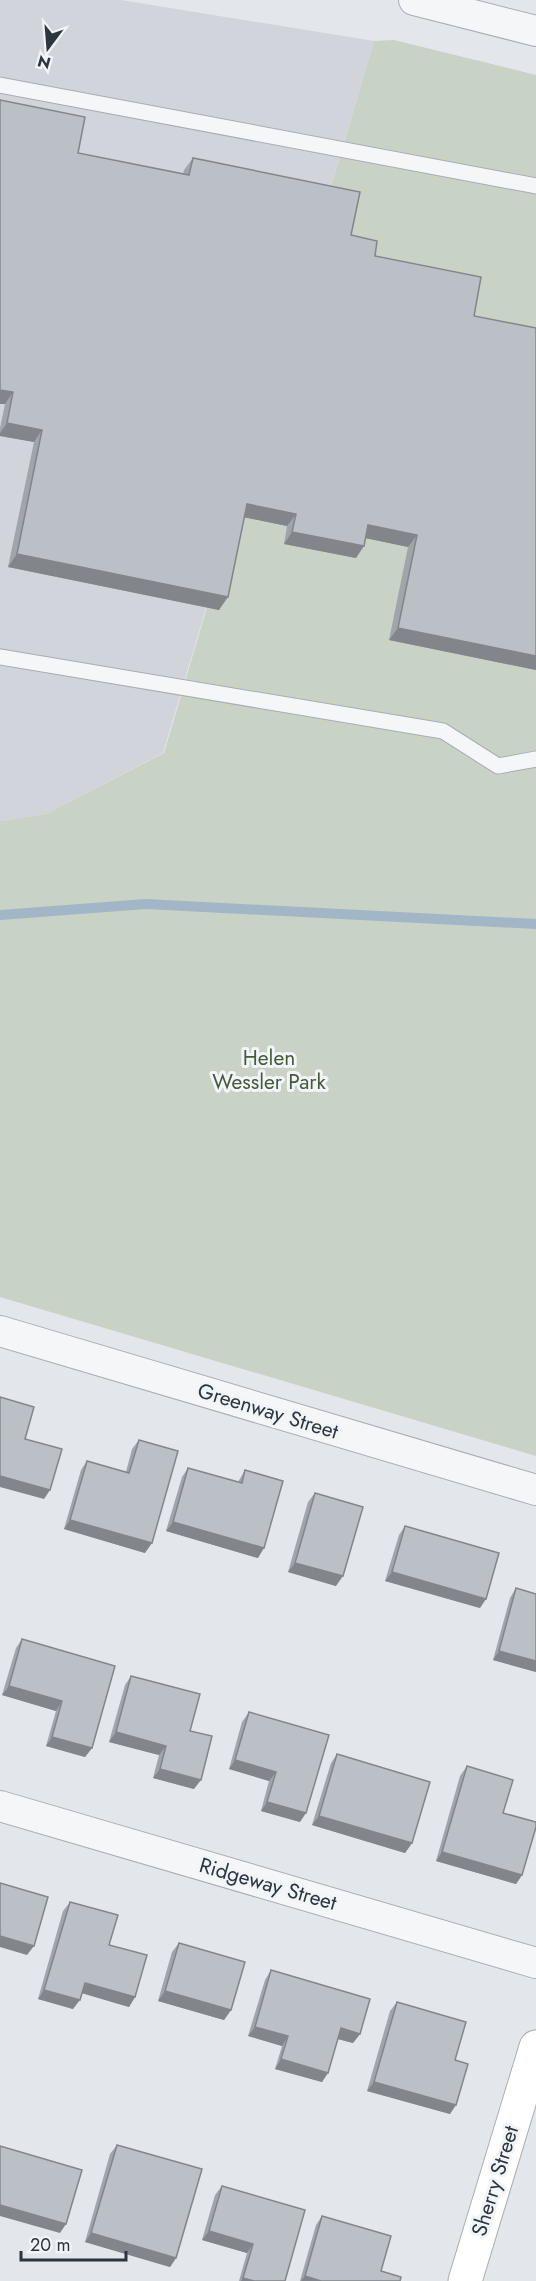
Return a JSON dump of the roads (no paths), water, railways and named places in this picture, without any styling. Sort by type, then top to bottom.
[{"type":"street","points":[[414,0],[536,31]]},
{"type":"street","name":"Greenway Street","points":[[0,1331],[536,1490]]},
{"type":"street","name":"Ridgeway Street","points":[[0,1806],[536,1963]]},
{"type":"street","name":"Sherry Street","points":[[465,2281],[536,2047]]},
{"type":"lane","points":[[0,85],[536,186]]},
{"type":"lane","points":[[0,657],[443,731],[498,766],[536,759]]},
{"type":"waterway","points":[[0,915],[146,904],[536,924]]},
{"type":"park label","name":"Helen Wessler Park","points":[[269,1070]]}]
